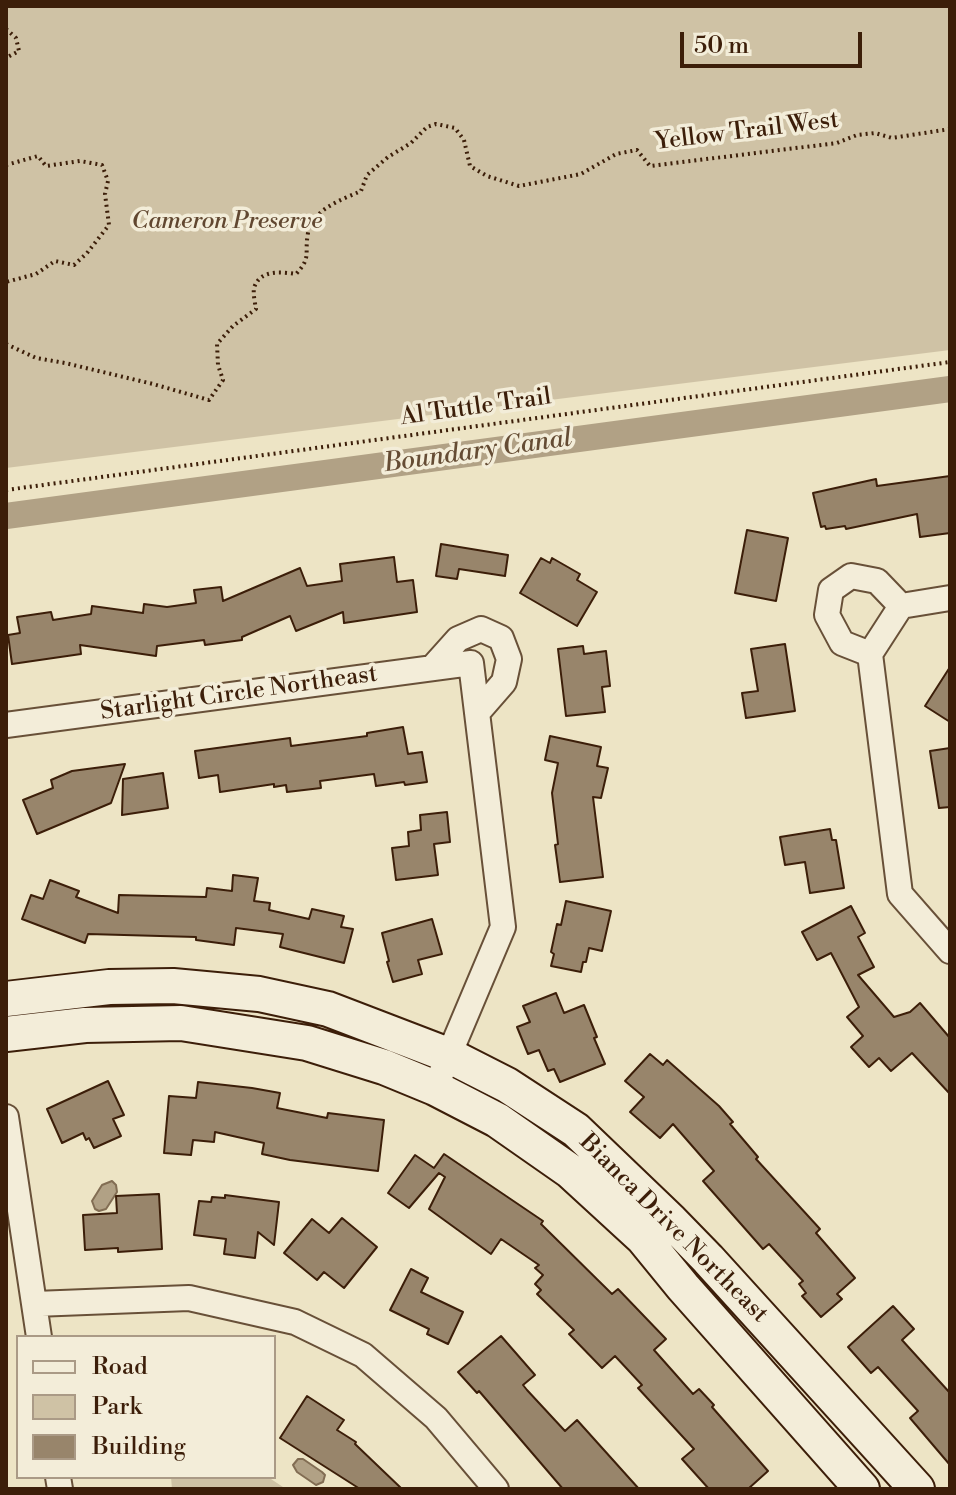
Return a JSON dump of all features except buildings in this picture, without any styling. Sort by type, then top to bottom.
[{"type":"street","points":[[870,654],[842,643],[827,615],[831,590],[851,576],[877,581],[901,606]]},
{"type":"street","points":[[950,598],[901,606],[870,654],[900,894],[950,951]]},
{"type":"street","points":[[432,668],[458,639],[481,629],[501,638],[509,659],[504,682],[477,713],[503,927],[435,1088]]},
{"type":"street","name":"Starlight Circle Northeast","points":[[6,725],[471,663],[477,713]]},
{"type":"street","name":"Bianca Drive Northeast","points":[[6,999],[109,987],[173,986],[259,994],[328,1009],[448,1055],[507,1085],[576,1130],[671,1221],[917,1489]]},
{"type":"street","name":"Bianca Drive Northeast","points":[[6,1034],[85,1025],[181,1023],[307,1043],[372,1062],[435,1088],[497,1120],[570,1171],[643,1238],[862,1489]]},
{"type":"street","points":[[6,1117],[39,1335]]},
{"type":"street","points":[[691,1295],[719,1270]]},
{"type":"street","points":[[35,1304],[189,1298],[295,1322],[363,1355],[436,1418],[496,1489]]},
{"type":"path","points":[[6,29],[16,38],[19,51],[6,58]]},
{"type":"path","name":"Yellow Trail West","points":[[6,344],[36,358],[209,400],[223,380],[218,365],[217,344],[233,326],[256,309],[254,289],[262,277],[278,271],[296,274],[306,263],[309,230],[325,208],[361,191],[367,175],[411,143],[427,127],[436,124],[455,128],[464,140],[470,166],[487,176],[519,186],[581,174],[616,154],[637,150],[650,166],[837,143],[857,135],[875,133],[892,138],[950,129]]},
{"type":"path","points":[[6,165],[38,156],[46,166],[80,161],[102,165],[108,181],[105,194],[109,225],[74,265],[55,261],[36,274],[6,282]]},
{"type":"path","name":"Al Tuttle Trail","points":[[6,490],[950,362]]},
{"type":"green space","name":"Cameron Preserve","points":[[6,6],[950,6],[950,350],[6,468]]},
{"type":"green space","points":[[171,1479],[271,1479],[286,1489],[172,1489]]},
{"type":"shaded area","points":[[112,1181],[117,1192],[106,1209],[95,1209],[92,1201],[102,1185]]},
{"type":"shaded area","points":[[298,1459],[322,1472],[325,1475],[323,1482],[316,1485],[297,1472],[293,1465]]},
{"type":"waterway","name":"Boundary Canal","points":[[6,516],[950,389]]}]
